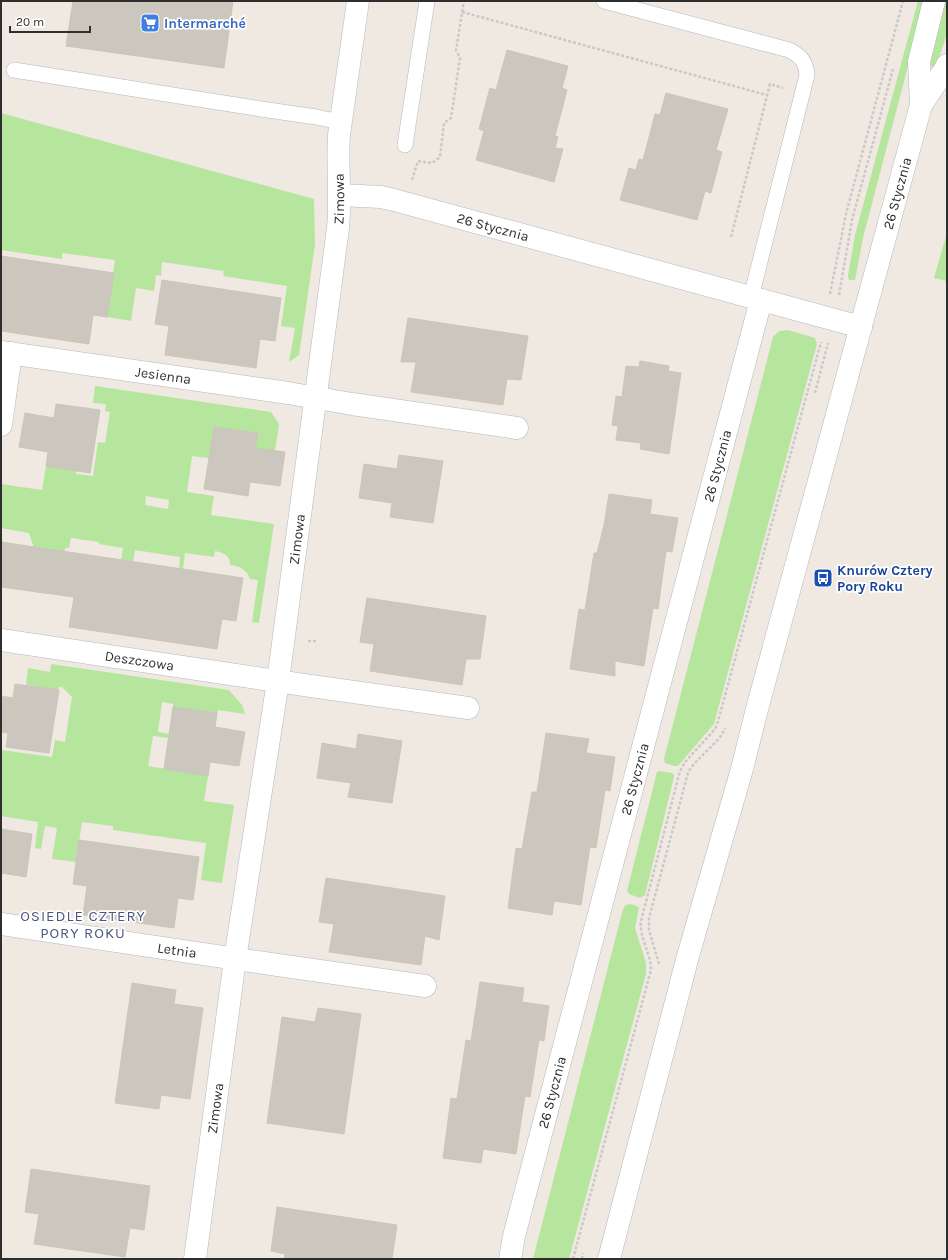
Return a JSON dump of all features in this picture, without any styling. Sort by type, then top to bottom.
[{"type":"street","name":"Zimowa","points":[[195,1259],[235,959],[278,681],[316,398],[338,228],[340,195],[339,148],[341,122],[358,1]]},
{"type":"street","name":"26 Stycznia","points":[[609,1259],[688,956],[742,769],[921,105],[919,62],[934,1]]},
{"type":"street","name":"26 Stycznia","points":[[921,105],[947,65]]},
{"type":"street","name":"26 Stycznia","points":[[340,195],[381,197],[861,327]]},
{"type":"street","name":"26 Stycznia","points":[[510,1259],[516,1230],[756,299]]},
{"type":"street","name":"Jesienna","points":[[1,425],[6,353],[316,398]]},
{"type":"street","points":[[316,398],[517,428]]},
{"type":"street","name":"Deszczowa","points":[[1,640],[278,681]]},
{"type":"street","points":[[278,681],[468,708]]},
{"type":"street","name":"Letnia","points":[[1,924],[235,959]]},
{"type":"street","points":[[235,959],[425,986]]},
{"type":"lane","points":[[405,146],[427,1]]},
{"type":"lane","points":[[604,1],[789,50],[804,60],[807,75],[756,299]]},
{"type":"lane","points":[[14,70],[341,122]]},
{"type":"path","points":[[411,184],[418,161],[432,163],[440,157],[444,123],[451,118],[460,58],[456,50],[464,1]]},
{"type":"path","points":[[573,1259],[651,970],[650,962],[640,931],[641,921],[663,836],[683,766],[717,725],[820,348],[830,319],[846,214],[903,1]]},
{"type":"path","points":[[462,12],[767,95]]},
{"type":"path","points":[[814,397],[852,220],[895,62]]},
{"type":"path","points":[[731,237],[770,84],[802,93]]},
{"type":"path","points":[[659,966],[649,930],[649,918],[678,809],[690,769],[720,736],[725,726]]},
{"type":"path","points":[[582,1259],[584,1251]]},
{"type":"green space","points":[[918,1],[925,1],[863,238],[855,280],[849,280],[848,276],[855,235]]},
{"type":"green space","points":[[945,1],[947,1],[947,34],[936,66],[932,67],[929,63]]},
{"type":"green space","points":[[1,113],[314,199],[315,245],[299,355],[289,362],[295,328],[281,326],[287,286],[223,276],[224,271],[162,262],[161,276],[156,275],[154,291],[136,288],[131,321],[107,317],[115,260],[62,253],[62,259],[1,250]]},
{"type":"green space","points":[[947,233],[947,281],[934,278]]},
{"type":"green space","points":[[788,330],[815,338],[817,344],[714,724],[678,766],[674,766],[665,763],[664,759],[773,337],[779,331]]},
{"type":"green space","points":[[95,386],[271,412],[279,424],[275,451],[255,448],[257,433],[214,427],[209,458],[192,456],[187,492],[214,496],[211,515],[274,524],[259,623],[252,622],[258,580],[250,579],[247,573],[242,569],[230,565],[229,558],[226,555],[215,551],[214,557],[185,553],[183,569],[179,568],[180,557],[135,550],[133,562],[121,560],[123,548],[99,544],[99,542],[71,538],[69,548],[65,548],[58,593],[42,591],[42,593],[24,590],[29,553],[32,554],[33,545],[29,533],[1,528],[1,484],[42,490],[46,466],[76,470],[76,474],[93,476],[98,442],[105,443],[110,412],[105,411],[106,404],[93,403]],"holes":[[[146,496],[169,500],[168,509],[145,505]]]},
{"type":"green space","points":[[51,664],[229,690],[242,705],[245,714],[218,710],[217,713],[173,707],[173,704],[162,702],[158,732],[169,734],[168,738],[153,736],[148,766],[208,776],[204,801],[234,805],[222,883],[201,880],[206,843],[113,830],[113,826],[82,822],[76,862],[52,859],[57,828],[45,826],[41,849],[35,848],[38,822],[1,816],[1,750],[52,757],[55,740],[65,742],[72,697],[62,687],[59,687],[59,690],[26,685],[28,668],[50,672]]},
{"type":"green space","points":[[657,772],[672,773],[674,777],[645,895],[640,898],[629,894],[627,891]]},
{"type":"green space","points":[[630,904],[639,908],[635,928],[646,963],[646,974],[569,1259],[533,1259],[623,909],[626,905]]},
{"type":"building","name":"Intermarché","points":[[73,1],[233,1],[224,68],[66,46]]},
{"type":"building","points":[[507,50],[568,66],[562,88],[567,90],[555,136],[558,137],[555,148],[563,149],[554,182],[476,160],[484,131],[479,129],[490,88],[496,90]]},
{"type":"building","points":[[666,93],[728,109],[716,150],[722,152],[711,193],[705,191],[697,220],[620,200],[629,168],[636,170],[639,159],[643,160],[655,114],[660,115]]},
{"type":"building","points":[[1,256],[114,273],[107,317],[93,315],[89,344],[1,331]]},
{"type":"building","points":[[162,280],[281,298],[275,341],[260,339],[256,368],[165,355],[169,326],[155,324]]},
{"type":"building","points":[[408,318],[528,336],[521,380],[507,379],[503,405],[411,392],[416,362],[401,362]]},
{"type":"building","points":[[640,361],[669,366],[668,371],[681,373],[669,454],[640,449],[641,443],[616,440],[618,426],[612,425],[616,396],[622,397],[626,366],[639,367]]},
{"type":"building","points":[[56,404],[100,410],[90,473],[46,466],[48,452],[19,447],[25,413],[54,418]]},
{"type":"building","points":[[214,427],[258,433],[255,448],[285,452],[280,486],[250,482],[248,496],[204,489]]},
{"type":"building","points":[[399,455],[443,461],[433,523],[390,517],[392,503],[359,498],[364,464],[397,469]]},
{"type":"building","points":[[609,494],[652,500],[650,514],[678,518],[672,552],[666,551],[658,609],[653,608],[644,666],[615,661],[615,676],[570,669],[579,609],[585,610],[594,553],[597,553],[604,525]]},
{"type":"building","points":[[1,542],[243,578],[236,621],[222,619],[217,649],[69,627],[74,597],[1,587]]},
{"type":"building","points":[[367,598],[486,616],[480,659],[466,659],[462,685],[370,671],[374,644],[360,642]]},
{"type":"building","points":[[15,684],[59,690],[49,753],[6,747],[8,733],[1,732],[1,696],[13,698]]},
{"type":"building","points":[[173,707],[217,713],[215,727],[245,732],[239,766],[210,762],[208,776],[164,769]]},
{"type":"building","points":[[546,733],[589,739],[586,753],[615,757],[610,791],[605,790],[596,848],[590,847],[581,905],[554,901],[552,915],[508,908],[516,848],[522,849],[532,792],[537,792]]},
{"type":"building","points":[[358,734],[402,741],[392,803],[348,797],[351,783],[317,778],[322,743],[356,749]]},
{"type":"building","points":[[1,829],[32,834],[26,877],[1,873]]},
{"type":"building","points":[[79,840],[199,857],[193,900],[178,898],[174,928],[83,915],[87,886],[73,884]]},
{"type":"building","points":[[326,878],[445,896],[439,940],[425,936],[421,965],[329,952],[334,924],[319,922]]},
{"type":"building","points":[[480,982],[524,988],[522,1002],[549,1006],[544,1041],[539,1040],[530,1097],[525,1096],[516,1154],[483,1149],[481,1163],[443,1158],[451,1098],[457,1099],[466,1040],[471,1041]]},
{"type":"building","points":[[132,983],[176,990],[174,1004],[203,1008],[190,1099],[161,1095],[159,1109],[115,1103]]},
{"type":"building","points":[[318,1008],[361,1014],[344,1134],[267,1123],[282,1017],[315,1022]]},
{"type":"building","points":[[31,1169],[150,1186],[144,1230],[130,1228],[125,1257],[34,1244],[39,1214],[25,1212]]},
{"type":"building","points":[[277,1207],[397,1225],[392,1259],[284,1259],[285,1254],[271,1251]]},
{"type":"place","name":"Intermarché","points":[[150,23]]},
{"type":"place","name":"Knurów Cztery Pory Roku","points":[[823,578]]},
{"type":"district","name":"OSIEDLE CZTERY PORY ROKU","points":[[83,924]]}]
